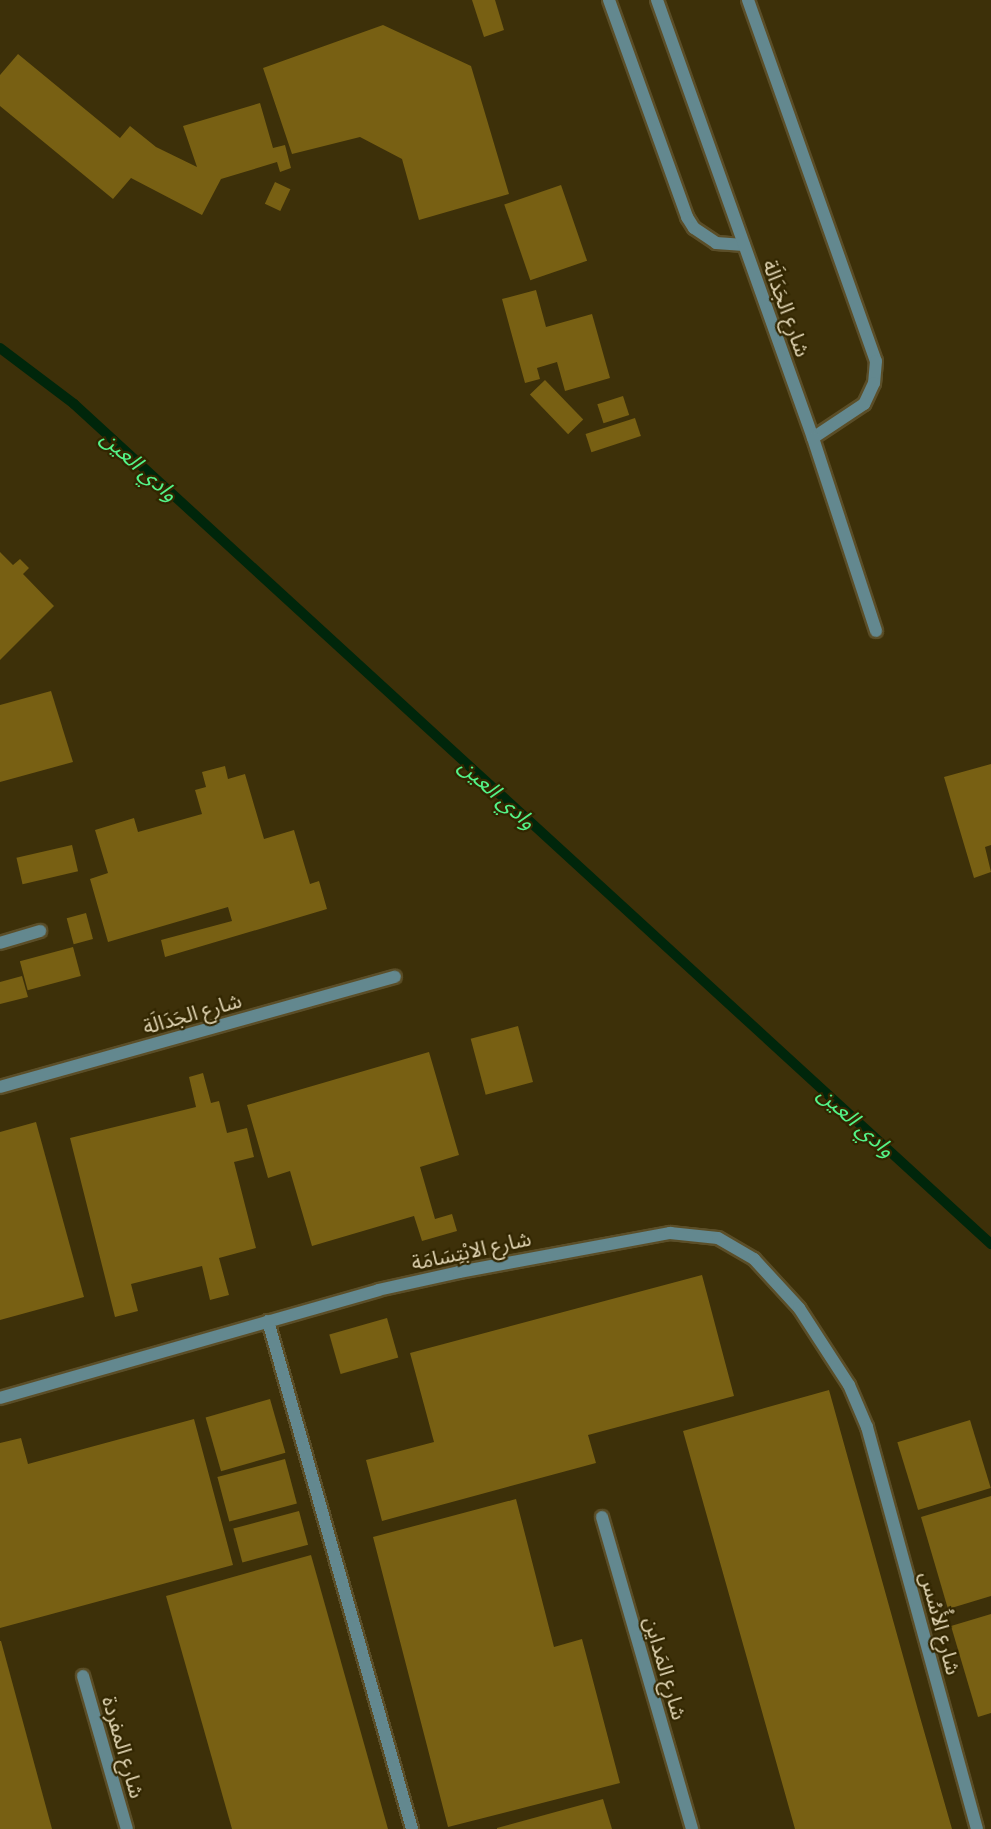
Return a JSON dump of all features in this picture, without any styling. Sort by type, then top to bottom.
[{"type":"street","points":[[609,0],[687,217],[694,228],[716,243],[744,245]]},
{"type":"street","name":"شارع الجَدَالَة","points":[[657,0],[813,438],[876,631]]},
{"type":"street","points":[[748,0],[876,361],[874,383],[864,404],[813,438]]},
{"type":"street","points":[[0,943],[40,931]]},
{"type":"street","name":"شارع الجَدَالَة","points":[[0,1088],[395,977]]},
{"type":"street","name":"شارع الابْتِسَامَة","points":[[0,1398],[378,1290],[482,1267],[670,1233],[702,1234],[737,1247],[754,1259],[799,1308],[826,1345],[867,1427]]},
{"type":"street","points":[[268,1321],[412,1829]]},
{"type":"street","name":"شارع الأُسُس","points":[[867,1427],[977,1829]]},
{"type":"street","name":"شارع المَداين","points":[[602,1517],[692,1829]]},
{"type":"street","name":"شارع المفردة","points":[[82,1676],[127,1829]]},
{"type":"building","points":[[472,0],[495,0],[504,30],[484,37]]},
{"type":"building","points":[[383,25],[471,66],[509,194],[419,220],[402,159],[360,137],[292,154],[263,68]]},
{"type":"building","points":[[18,54],[120,138],[130,126],[156,147],[197,167],[183,126],[260,103],[273,148],[285,145],[291,168],[280,172],[277,162],[221,179],[202,215],[131,178],[113,199],[0,106],[0,75]]},
{"type":"building","points":[[275,182],[290,189],[280,211],[265,204]]},
{"type":"building","points":[[561,185],[587,261],[530,280],[504,205]]},
{"type":"building","points":[[536,290],[546,327],[592,314],[610,378],[565,391],[557,362],[537,368],[540,379],[525,383],[502,299]]},
{"type":"building","points":[[545,380],[583,420],[568,434],[530,395]]},
{"type":"building","points":[[623,396],[629,415],[604,423],[597,404]]},
{"type":"building","points":[[635,418],[641,436],[591,452],[586,434]]},
{"type":"building","points":[[0,552],[13,565],[20,559],[29,568],[23,574],[54,606],[0,660]]},
{"type":"building","points":[[51,691],[73,762],[0,782],[0,705]]},
{"type":"building","points":[[991,764],[991,845],[985,847],[991,872],[974,878],[944,777]]},
{"type":"building","points":[[225,766],[228,779],[245,774],[264,839],[294,830],[310,884],[319,881],[327,909],[165,957],[161,940],[232,921],[228,907],[108,942],[90,879],[108,873],[95,830],[134,818],[138,832],[202,814],[195,790],[206,787],[202,772]]},
{"type":"building","points":[[72,845],[78,871],[23,884],[16,858]]},
{"type":"building","points":[[86,913],[93,939],[74,944],[67,918]]},
{"type":"building","points":[[73,947],[81,976],[28,990],[20,961]]},
{"type":"building","points":[[22,976],[28,997],[0,1004],[0,982]]},
{"type":"building","points":[[518,1026],[533,1082],[486,1095],[471,1039]]},
{"type":"building","points":[[429,1052],[459,1155],[420,1167],[435,1219],[452,1214],[457,1231],[422,1241],[414,1216],[312,1246],[290,1171],[268,1178],[247,1105]]},
{"type":"building","points":[[203,1073],[211,1103],[219,1101],[227,1133],[247,1128],[254,1157],[234,1162],[256,1248],[219,1258],[229,1295],[210,1300],[202,1266],[131,1284],[138,1311],[115,1317],[70,1138],[196,1107],[189,1077]]},
{"type":"building","points":[[36,1122],[84,1297],[0,1320],[0,1132]]},
{"type":"building","points":[[702,1275],[734,1396],[588,1435],[596,1463],[382,1521],[366,1460],[434,1442],[410,1353]]},
{"type":"building","points":[[387,1318],[398,1357],[341,1374],[329,1335]]},
{"type":"building","points":[[829,1390],[952,1829],[795,1829],[683,1431]]},
{"type":"building","points":[[270,1399],[285,1453],[221,1471],[206,1417]]},
{"type":"building","points":[[194,1419],[233,1565],[0,1628],[0,1443],[21,1438],[28,1464]]},
{"type":"building","points":[[970,1420],[991,1488],[918,1510],[897,1442]]},
{"type":"building","points":[[285,1459],[297,1503],[229,1522],[217,1477]]},
{"type":"building","points":[[991,1496],[991,1596],[948,1609],[921,1517]]},
{"type":"building","points":[[516,1499],[554,1647],[582,1639],[620,1783],[448,1827],[373,1537]]},
{"type":"building","points":[[299,1511],[308,1545],[242,1562],[233,1529]]},
{"type":"building","points":[[311,1555],[388,1829],[232,1829],[166,1596]]},
{"type":"building","points":[[991,1614],[991,1713],[978,1717],[951,1626]]},
{"type":"building","points":[[1,1641],[52,1829],[0,1829]]},
{"type":"building","points":[[603,1799],[612,1829],[497,1829],[497,1828]]},
{"type":"waterway","name":"وادي العين","points":[[0,348],[74,404],[991,1244]]}]
